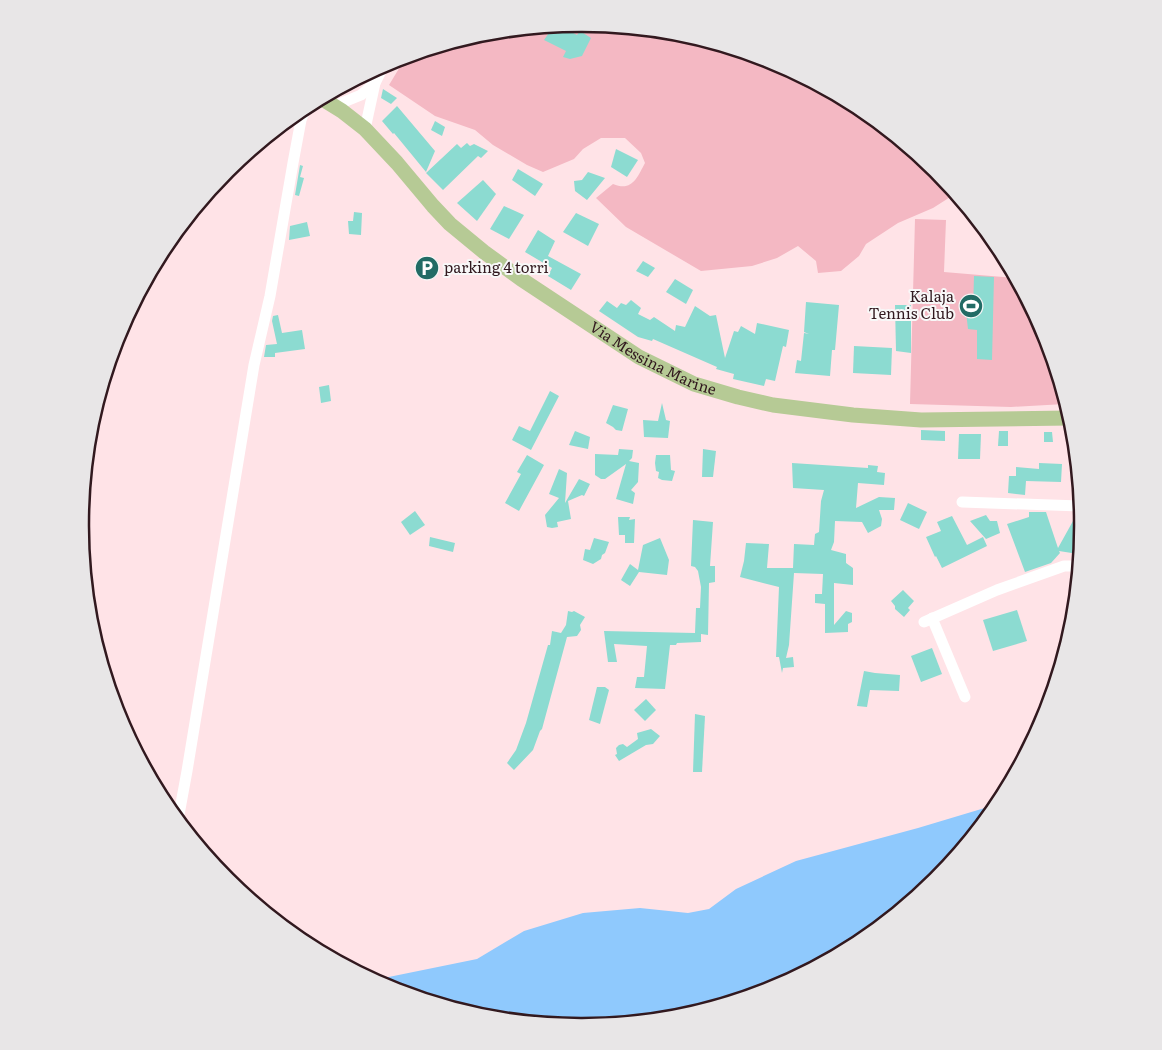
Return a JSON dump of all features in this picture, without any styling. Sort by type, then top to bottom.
[{"type":"main road","name":"Via Messina Marine","points":[[328,103],[365,129],[450,224],[484,252],[521,279],[639,357],[694,384],[773,405],[853,415],[922,420],[1062,418]]},
{"type":"street","points":[[365,129],[375,83],[378,76]]},
{"type":"street","points":[[330,101],[361,95],[375,83]]},
{"type":"street","points":[[180,810],[254,365],[270,296],[301,120]]},
{"type":"street","points":[[962,502],[1073,506]]},
{"type":"street","points":[[965,697],[928,620],[996,590],[1064,566],[1071,566]]},
{"type":"shaded area","points":[[581,32],[645,37],[677,42],[708,49],[769,70],[827,98],[881,134],[906,155],[949,198],[933,208],[898,223],[866,244],[859,256],[841,271],[818,273],[816,261],[798,246],[777,258],[752,266],[701,271],[626,227],[596,198],[613,184],[620,186],[629,185],[636,178],[645,163],[641,153],[625,138],[601,138],[583,149],[574,159],[543,172],[493,145],[475,130],[435,116],[389,85],[400,68],[454,49],[517,37]]},
{"type":"shaded area","name":"Kalaja Tennis Club","points":[[915,219],[946,220],[944,272],[1007,277],[1036,337],[1058,404],[1011,407],[910,404]]},
{"type":"water","points":[[984,808],[951,850],[906,895],[881,916],[827,952],[799,967],[769,980],[708,1001],[645,1013],[581,1018],[549,1016],[485,1008],[454,1001],[387,977],[477,959],[524,931],[583,913],[640,908],[688,913],[709,909],[736,889],[796,861]]},
{"type":"building","points":[[581,32],[591,38],[582,56],[570,59],[563,57],[566,51],[544,40],[548,34],[572,33],[577,35]]},
{"type":"building","points":[[383,89],[397,98],[391,104],[381,98]]},
{"type":"building","points":[[397,106],[435,151],[426,172],[382,121]]},
{"type":"building","points":[[435,121],[445,127],[442,136],[431,130]]},
{"type":"building","points":[[467,143],[470,146],[474,144],[488,151],[481,158],[478,156],[443,190],[426,173],[457,144],[461,148]]},
{"type":"building","points":[[616,149],[638,160],[627,177],[611,167]]},
{"type":"building","points":[[300,165],[303,166],[300,177],[304,178],[299,196],[295,195]]},
{"type":"building","points":[[518,169],[543,184],[535,196],[512,180]]},
{"type":"building","points":[[588,172],[605,178],[587,200],[575,191],[574,181],[582,180]]},
{"type":"building","points":[[483,180],[496,194],[477,221],[457,203]]},
{"type":"building","points":[[504,206],[524,215],[509,239],[490,229]]},
{"type":"building","points":[[354,212],[362,213],[361,235],[349,234],[348,221],[353,221]]},
{"type":"building","points":[[576,213],[599,224],[588,246],[563,232]]},
{"type":"building","points":[[307,222],[310,236],[289,240],[290,226]]},
{"type":"building","points":[[538,230],[555,241],[548,256],[581,274],[571,290],[548,276],[552,268],[525,252]]},
{"type":"building","points":[[643,261],[655,268],[648,277],[636,271]]},
{"type":"building","points":[[974,276],[994,277],[992,360],[977,359],[977,330],[968,329],[966,312],[973,310]]},
{"type":"building","points":[[675,279],[693,290],[686,304],[666,292]]},
{"type":"building","points":[[631,300],[641,308],[638,314],[650,320],[654,317],[675,331],[676,325],[685,327],[695,306],[710,316],[716,315],[725,358],[734,331],[738,332],[741,326],[755,334],[757,323],[789,330],[786,347],[783,346],[775,381],[766,379],[764,386],[733,379],[734,374],[716,369],[717,367],[653,339],[652,341],[638,337],[599,311],[607,301],[617,308],[621,303],[626,305]]},
{"type":"building","points":[[806,302],[839,305],[835,350],[832,350],[830,376],[795,373],[797,360],[801,361],[804,333],[809,334],[804,332]]},
{"type":"building","points":[[895,305],[911,305],[911,353],[896,351]]},
{"type":"building","points":[[278,315],[282,333],[302,330],[305,349],[275,353],[275,357],[264,357],[266,345],[277,344],[272,321],[273,316]]},
{"type":"building","points":[[854,346],[892,348],[891,375],[853,373]]},
{"type":"building","points":[[329,385],[331,401],[321,403],[319,387]]},
{"type":"building","points":[[550,391],[559,396],[531,450],[512,440],[519,426],[530,431]]},
{"type":"building","points":[[662,403],[666,420],[670,421],[668,438],[644,437],[643,420],[658,421]]},
{"type":"building","points":[[613,405],[628,409],[622,431],[616,430],[606,423]]},
{"type":"building","points":[[921,430],[945,431],[945,441],[921,440]]},
{"type":"building","points":[[575,431],[590,437],[588,449],[569,445]]},
{"type":"building","points":[[999,431],[1008,431],[1008,446],[998,446]]},
{"type":"building","points":[[1044,432],[1052,432],[1053,442],[1044,442]]},
{"type":"building","points":[[959,434],[981,434],[980,459],[958,459]]},
{"type":"building","points":[[619,449],[633,450],[632,458],[629,461],[639,463],[638,482],[631,490],[635,493],[633,504],[616,499],[626,464],[605,479],[595,475],[595,454],[618,455]]},
{"type":"building","points":[[703,449],[716,451],[713,477],[702,477]]},
{"type":"building","points":[[527,455],[544,465],[519,511],[505,503],[521,474],[517,472]]},
{"type":"building","points":[[656,455],[670,455],[671,470],[675,471],[672,481],[658,478],[659,472],[656,471],[655,463]]},
{"type":"building","points":[[792,463],[868,468],[868,465],[878,466],[877,472],[885,473],[884,485],[858,483],[856,508],[879,497],[895,498],[894,510],[879,510],[882,519],[881,526],[868,533],[862,522],[835,521],[834,542],[831,550],[846,554],[846,563],[853,568],[853,585],[834,583],[834,625],[846,611],[852,613],[852,622],[848,624],[848,632],[825,633],[825,604],[815,603],[815,594],[822,594],[823,574],[794,573],[789,645],[786,658],[793,657],[794,667],[783,668],[782,673],[779,657],[776,657],[779,587],[740,577],[746,543],[769,544],[767,568],[793,568],[794,544],[814,545],[815,534],[819,532],[821,501],[824,490],[793,488]]},
{"type":"building","points":[[1039,463],[1062,464],[1061,482],[1026,481],[1025,495],[1008,493],[1009,476],[1016,476],[1016,467],[1039,469]]},
{"type":"building","points":[[559,469],[567,473],[565,503],[579,479],[590,484],[584,496],[582,495],[568,501],[571,519],[557,522],[558,527],[552,528],[547,527],[545,515],[559,498],[549,494]]},
{"type":"building","points":[[908,503],[927,512],[919,529],[900,520]]},
{"type":"building","points":[[415,511],[425,525],[410,535],[401,522]]},
{"type":"building","points":[[1029,512],[1046,512],[1058,548],[1074,520],[1072,553],[1059,551],[1060,553],[1051,563],[1025,572],[1007,524],[1029,517]]},
{"type":"building","points":[[986,515],[990,521],[997,521],[1000,533],[986,539],[970,521]]},
{"type":"building","points":[[952,516],[967,545],[983,537],[987,546],[942,568],[926,537],[941,531],[937,522]]},
{"type":"building","points":[[618,517],[630,517],[629,520],[635,519],[634,543],[625,543],[625,535],[619,535]]},
{"type":"building","points":[[693,520],[713,522],[710,566],[715,566],[715,582],[709,583],[708,635],[701,634],[701,642],[670,645],[665,689],[635,688],[637,677],[644,677],[647,646],[614,644],[617,662],[608,662],[604,631],[695,633],[696,608],[700,608],[701,587],[698,571],[695,567],[691,566]]},
{"type":"building","points":[[430,537],[455,543],[453,552],[429,546]]},
{"type":"building","points":[[594,538],[609,542],[601,559],[593,564],[583,560],[585,549],[590,550]]},
{"type":"building","points":[[660,538],[669,560],[667,575],[639,572],[630,586],[621,580],[630,564],[638,570],[643,545]]},
{"type":"building","points":[[903,590],[914,601],[904,617],[895,609],[891,601]]},
{"type":"building","points":[[1017,610],[1027,641],[993,651],[983,620]]},
{"type":"building","points":[[568,611],[574,611],[585,617],[580,625],[581,630],[577,636],[567,637],[542,729],[533,750],[514,770],[507,763],[516,750],[526,723],[548,645],[550,645],[552,631],[561,633],[566,625]]},
{"type":"building","points":[[932,648],[942,674],[921,682],[911,656]]},
{"type":"building","points":[[864,671],[900,675],[899,691],[870,690],[867,707],[857,706]]},
{"type":"building","points":[[597,687],[605,687],[609,690],[600,724],[589,720]]},
{"type":"building","points":[[646,699],[656,710],[645,721],[634,710]]},
{"type":"building","points":[[695,714],[705,716],[702,772],[693,772]]},
{"type":"building","points":[[651,729],[660,736],[653,744],[646,745],[619,761],[615,755],[617,754],[616,748],[619,745],[623,744],[627,747],[638,739],[637,733]]},
{"type":"place","name":"parking 4 torri","points":[[427,268]]},
{"type":"place","name":"Kalaja Tennis Club","points":[[971,306]]}]
